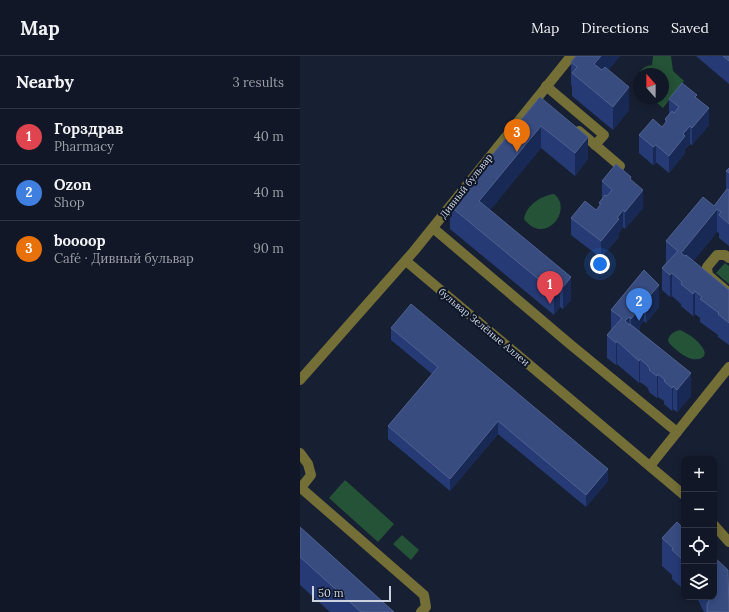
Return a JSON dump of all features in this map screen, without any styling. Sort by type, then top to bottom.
[{"type":"street","name":"Дивный бульвар","points":[[406,261],[541,99],[546,86],[572,56]]},
{"type":"street","points":[[546,86],[604,134],[595,145]]},
{"type":"street","points":[[572,126],[620,166]]},
{"type":"street","points":[[433,228],[566,341],[677,432]]},
{"type":"street","points":[[729,258],[725,255],[718,255],[707,267],[708,275],[729,293]]},
{"type":"street","points":[[300,380],[406,261]]},
{"type":"street","name":"бульвар Зелёные Аллеи","points":[[406,261],[681,492]]},
{"type":"street","points":[[650,466],[729,367]]},
{"type":"street","points":[[300,453],[308,464],[311,475],[301,488],[424,595],[426,607],[421,612]]},
{"type":"street","points":[[717,528],[729,542]]},
{"type":"green space","points":[[653,56],[671,56],[673,71],[684,81],[669,100],[669,68],[644,68],[652,65]]},
{"type":"green space","points":[[658,104],[666,104],[663,108]]},
{"type":"green space","points":[[554,194],[559,201],[561,208],[559,216],[554,223],[548,227],[540,229],[532,227],[524,219],[528,209],[539,199]]},
{"type":"green space","points":[[725,263],[729,266],[729,284],[716,273]]},
{"type":"green space","points":[[680,330],[700,344],[705,354],[703,357],[694,359],[684,356],[669,343],[668,340],[671,335]]},
{"type":"green space","points":[[345,480],[394,524],[378,542],[329,498]]},
{"type":"green space","points":[[402,535],[419,550],[411,560],[393,544]]},
{"type":"building","points":[[576,56],[601,56],[594,64],[602,70],[605,67],[629,87],[613,107],[572,73],[577,67],[571,62]]},
{"type":"building","points":[[723,56],[729,56],[729,61]]},
{"type":"building","points":[[682,83],[697,95],[695,97],[709,108],[692,128],[690,126],[683,134],[685,136],[669,156],[656,145],[653,147],[639,135],[653,119],[662,127],[667,121],[665,119],[672,111],[674,113],[679,107],[669,99]]},
{"type":"building","points":[[540,97],[588,137],[575,153],[541,126],[479,201],[571,277],[563,287],[560,285],[554,292],[450,206]]},
{"type":"building","points":[[616,164],[643,190],[625,212],[623,210],[617,218],[619,219],[601,241],[571,218],[585,201],[596,210],[601,204],[599,203],[605,195],[607,196],[612,190],[602,181]]},
{"type":"building","points":[[727,189],[729,190],[729,224],[719,215],[721,212],[717,209],[681,253],[685,256],[686,255],[729,290],[729,323],[718,314],[719,313],[700,299],[702,297],[695,291],[693,294],[681,284],[682,282],[672,273],[670,275],[662,268],[678,251],[666,241],[703,197],[714,206]]},
{"type":"building","points":[[644,270],[659,285],[646,300],[642,300],[638,305],[640,307],[631,319],[629,317],[625,321],[691,373],[677,390],[673,386],[672,388],[658,374],[657,376],[649,370],[650,369],[647,365],[640,359],[639,361],[617,341],[616,343],[607,335],[622,318],[611,310]]},
{"type":"building","points":[[411,304],[608,469],[586,495],[498,421],[450,479],[388,426],[438,367],[391,328]]},
{"type":"building","points":[[677,522],[681,526],[681,558],[672,550],[673,548],[662,538]]},
{"type":"building","points":[[300,527],[394,612],[361,612],[300,557]]},
{"type":"building","points":[[717,560],[728,570],[729,612],[707,612],[707,603],[709,603],[708,600],[717,600]]},
{"type":"place","name":"boooop","points":[[517,152]]},
{"type":"place","name":"Горздрав","points":[[550,304]]},
{"type":"place","name":"Ozon","points":[[639,321]]}]
